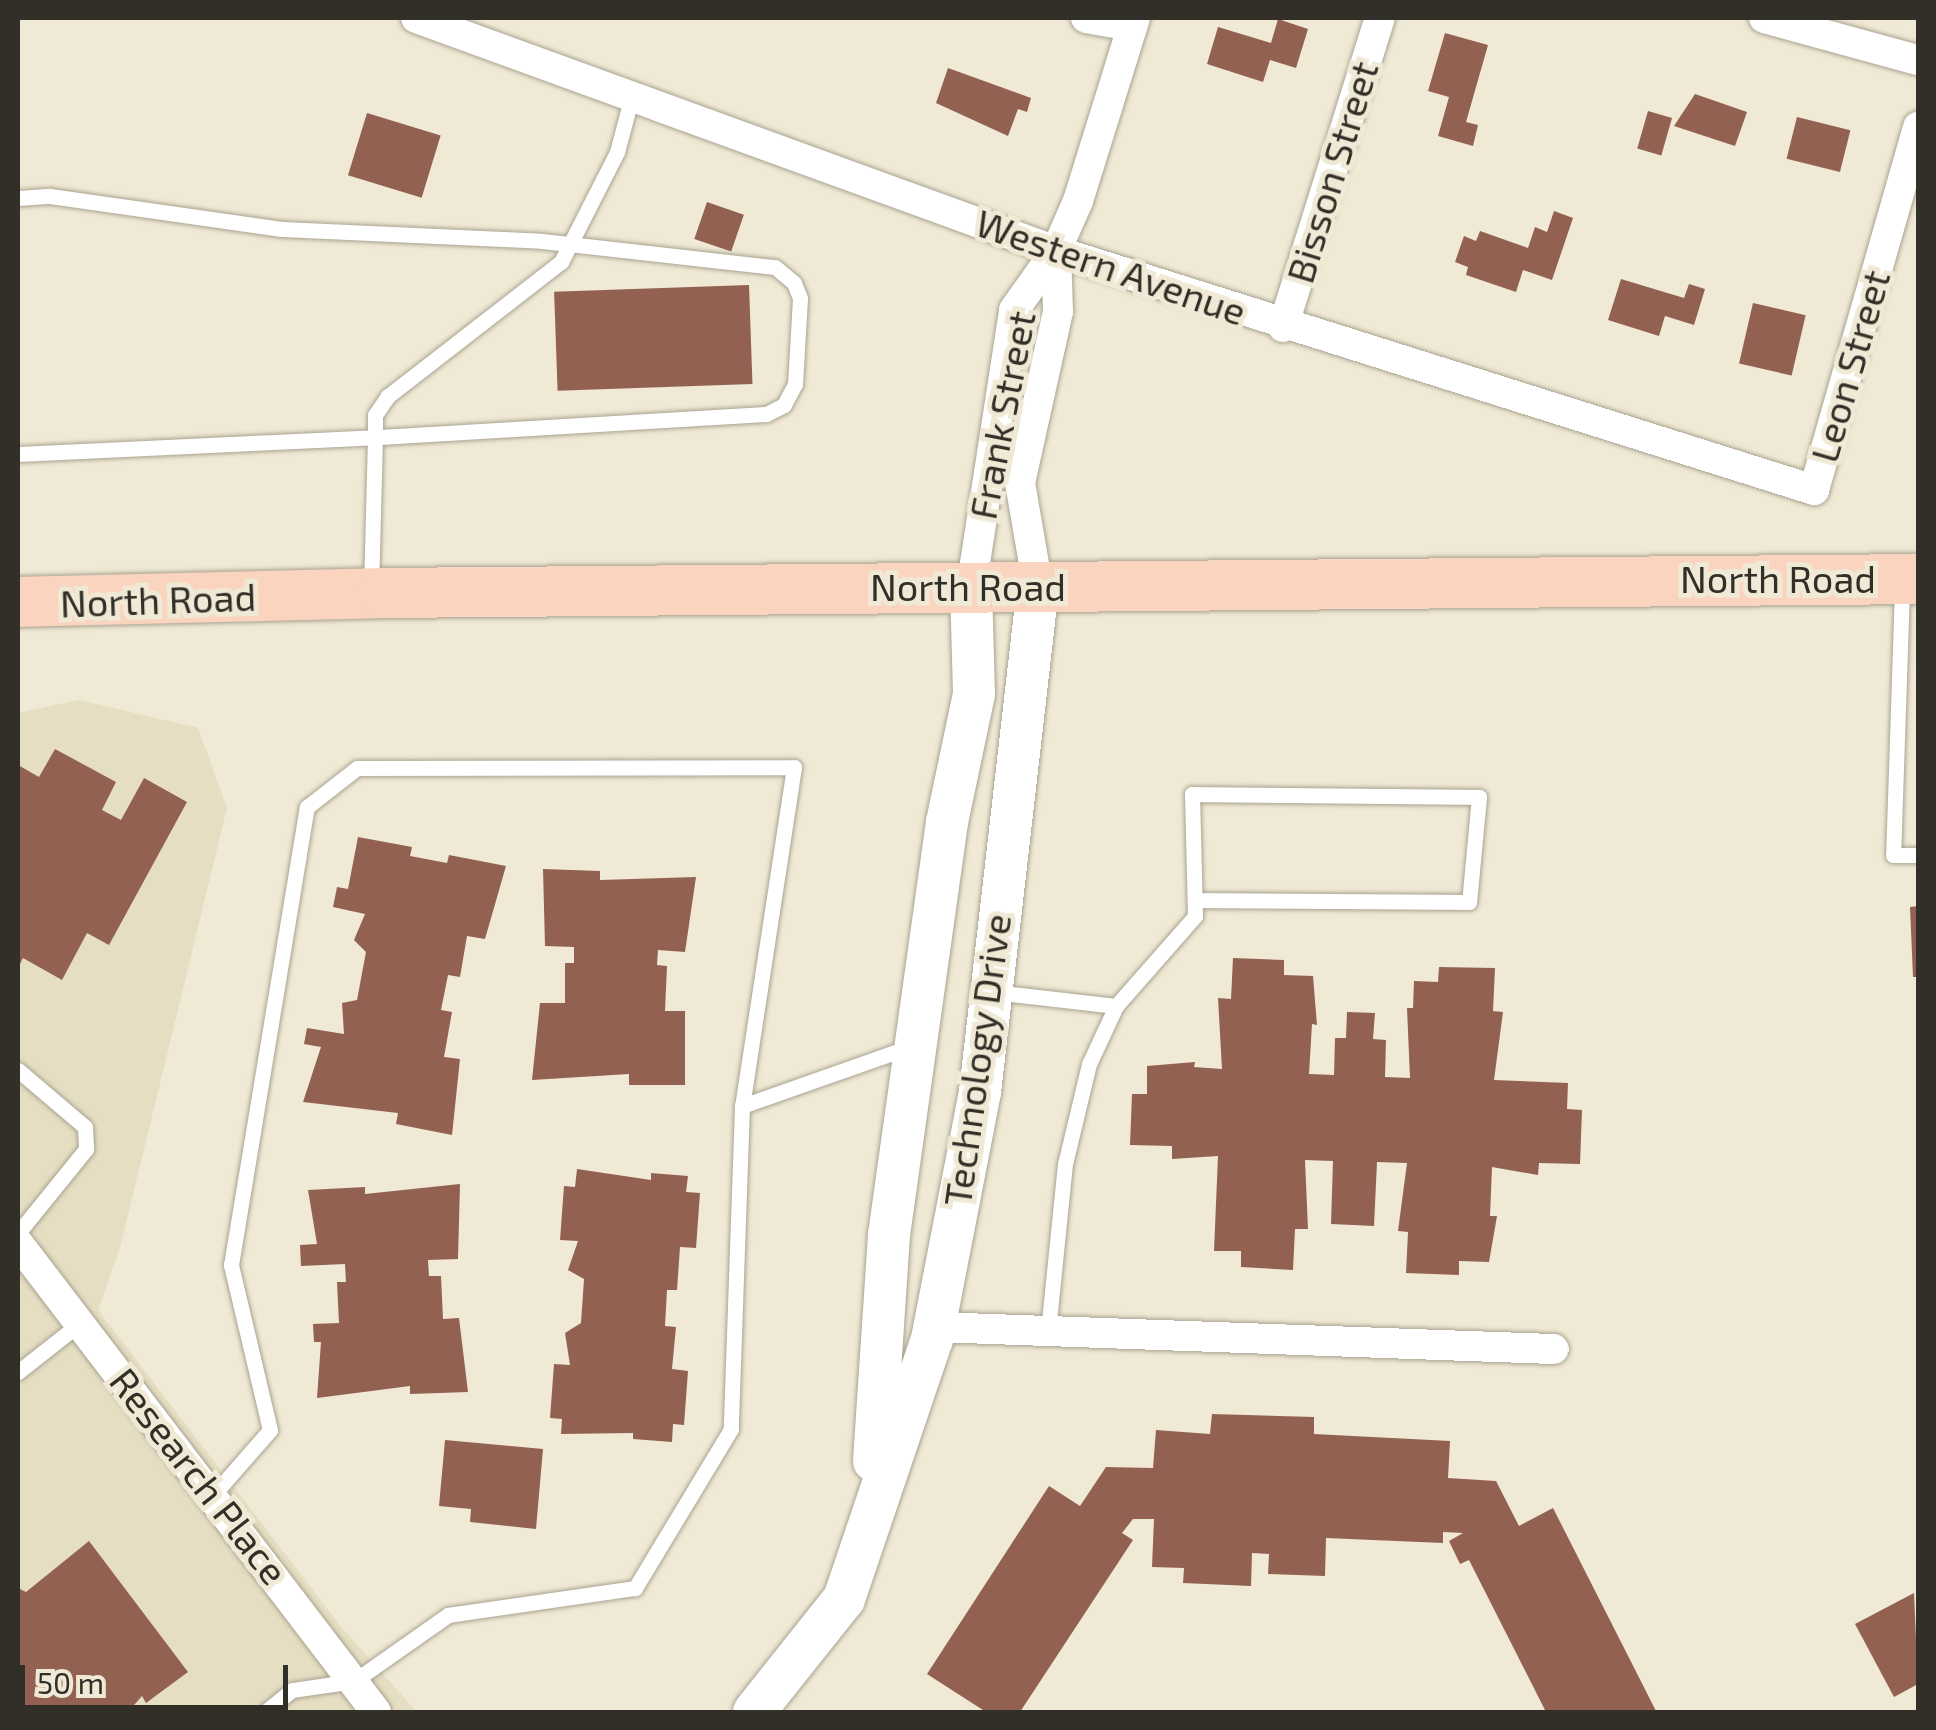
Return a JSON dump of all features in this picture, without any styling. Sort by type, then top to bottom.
[{"type":"main road","name":"North Road","points":[[18,602],[370,593],[1911,579]]},
{"type":"street","name":"Western Avenue","points":[[416,18],[1056,250],[1283,327],[1814,490]]},
{"type":"street","points":[[1086,18],[1134,22]]},
{"type":"street","name":"Bisson Street","points":[[1283,327],[1380,18]]},
{"type":"street","points":[[1764,18],[1918,60]]},
{"type":"street","name":"Frank Street","points":[[971,589],[1014,310],[1056,250],[1134,22]]},
{"type":"street","name":"Leon Street","points":[[1814,490],[1918,127]]},
{"type":"street","name":"Frank Street","points":[[1038,588],[1020,483],[1058,311],[1056,250]]},
{"type":"street","name":"Technology Drive","points":[[754,1712],[844,1599],[934,1327],[980,1092],[1038,588]]},
{"type":"street","name":"Technology Drive","points":[[869,1522],[889,1235],[947,822],[974,694],[971,589]]},
{"type":"street","name":"Research Place","points":[[18,1243],[214,1494],[376,1712]]},
{"type":"street","points":[[934,1327],[1554,1349]]},
{"type":"lane","points":[[370,593],[375,414],[388,396],[548,276],[571,245],[617,152],[632,96]]},
{"type":"lane","points":[[18,198],[50,196],[282,229],[571,245],[775,267],[794,283],[800,298],[795,384],[784,405],[766,414],[18,454]]},
{"type":"lane","points":[[1911,579],[1899,679],[1893,855],[1918,855]]},
{"type":"lane","points":[[1899,679],[1918,680]]},
{"type":"lane","points":[[214,1494],[270,1430],[231,1265],[307,807],[357,768],[794,767],[742,1106],[731,1429],[636,1588],[448,1614],[354,1681],[292,1690],[265,1712]]},
{"type":"lane","points":[[1048,1331],[1065,1164],[1089,1064],[1116,1006],[1195,916],[1192,794],[1478,797],[1469,902],[1195,900]]},
{"type":"lane","points":[[990,992],[1116,1006]]},
{"type":"lane","points":[[742,1106],[918,1044]]},
{"type":"lane","points":[[18,1070],[86,1126],[86,1149],[18,1232]]},
{"type":"lane","points":[[18,1372],[80,1323]]},
{"type":"shaded area","points":[[79,700],[198,728],[227,808],[120,1248],[98,1310],[342,1628],[417,1712],[18,1712],[18,713]]},
{"type":"building","points":[[1278,19],[1308,29],[1296,68],[1270,60],[1263,82],[1207,64],[1218,27],[1271,43]]},
{"type":"building","points":[[1445,33],[1488,45],[1466,122],[1478,125],[1473,146],[1438,136],[1449,97],[1428,91]]},
{"type":"building","points":[[948,68],[1031,98],[1027,112],[1018,109],[1008,136],[936,103]]},
{"type":"building","points":[[1695,94],[1747,112],[1735,146],[1674,126]]},
{"type":"building","points":[[1648,111],[1672,118],[1661,155],[1637,148]]},
{"type":"building","points":[[367,113],[441,136],[422,198],[348,175]]},
{"type":"building","points":[[1797,117],[1850,130],[1840,172],[1787,159]]},
{"type":"building","points":[[707,202],[744,215],[731,252],[694,239]]},
{"type":"building","points":[[1554,211],[1573,218],[1552,280],[1523,270],[1516,292],[1466,275],[1468,267],[1455,262],[1464,236],[1476,241],[1480,231],[1528,248],[1535,227],[1547,232]]},
{"type":"building","points":[[1621,279],[1684,298],[1689,284],[1705,289],[1694,325],[1665,316],[1659,336],[1608,320]]},
{"type":"building","points":[[749,285],[752,384],[558,391],[554,292]]},
{"type":"building","points":[[1753,303],[1806,315],[1792,376],[1739,363]]},
{"type":"building","points":[[55,749],[116,782],[102,810],[121,820],[144,778],[187,802],[109,945],[87,933],[62,980],[23,958],[18,968],[18,765],[39,777]]},
{"type":"building","points":[[358,837],[412,847],[410,856],[447,863],[449,855],[506,866],[485,939],[467,936],[460,977],[448,975],[441,1010],[452,1012],[444,1057],[460,1059],[452,1135],[396,1124],[398,1113],[303,1102],[321,1047],[304,1044],[307,1028],[344,1034],[342,1003],[357,1000],[366,952],[354,940],[365,914],[333,907],[337,887],[348,889]]},
{"type":"building","points":[[543,869],[600,871],[600,880],[696,877],[685,952],[658,950],[657,965],[667,966],[665,1011],[685,1011],[685,1085],[629,1085],[629,1074],[532,1080],[540,1003],[565,1003],[565,963],[574,963],[574,947],[545,946]]},
{"type":"building","points":[[1918,906],[1918,977],[1913,977],[1910,907]]},
{"type":"building","points":[[1233,958],[1284,960],[1284,975],[1313,976],[1317,1025],[1312,1024],[1309,1074],[1334,1075],[1335,1038],[1346,1038],[1347,1012],[1375,1013],[1373,1039],[1386,1040],[1385,1077],[1410,1078],[1407,1008],[1413,1008],[1414,981],[1438,982],[1439,967],[1495,968],[1493,1011],[1503,1012],[1494,1080],[1568,1083],[1567,1109],[1582,1110],[1580,1164],[1539,1163],[1538,1175],[1492,1167],[1490,1216],[1497,1216],[1489,1262],[1459,1261],[1459,1275],[1406,1273],[1408,1232],[1398,1231],[1407,1163],[1377,1162],[1374,1226],[1331,1224],[1333,1161],[1305,1160],[1308,1229],[1295,1229],[1293,1270],[1241,1267],[1241,1251],[1214,1251],[1218,1156],[1172,1159],[1172,1146],[1130,1145],[1132,1094],[1147,1094],[1147,1066],[1195,1062],[1194,1067],[1222,1069],[1218,998],[1231,999]]},
{"type":"building","points":[[577,1169],[651,1180],[651,1173],[688,1176],[686,1192],[700,1193],[696,1248],[680,1247],[677,1290],[667,1290],[665,1326],[676,1327],[672,1369],[688,1371],[684,1425],[673,1424],[672,1442],[633,1439],[633,1433],[561,1434],[562,1419],[550,1418],[554,1364],[570,1365],[565,1333],[581,1323],[584,1279],[568,1270],[578,1241],[560,1240],[564,1186],[575,1187]]},
{"type":"building","points":[[460,1184],[458,1259],[428,1260],[429,1276],[441,1276],[443,1319],[459,1318],[468,1392],[410,1394],[410,1386],[317,1398],[321,1342],[314,1342],[313,1324],[339,1323],[337,1282],[346,1282],[345,1264],[301,1266],[300,1245],[317,1244],[308,1190],[365,1187],[365,1194]]},
{"type":"building","points":[[1212,1414],[1314,1417],[1314,1434],[1450,1441],[1448,1478],[1496,1481],[1519,1526],[1553,1508],[1656,1711],[1546,1712],[1469,1560],[1460,1564],[1449,1541],[1463,1533],[1443,1532],[1443,1543],[1326,1538],[1325,1576],[1268,1574],[1269,1554],[1252,1553],[1251,1586],[1183,1583],[1184,1568],[1152,1567],[1154,1519],[1133,1519],[1122,1533],[1133,1540],[1020,1712],[986,1712],[927,1674],[1049,1486],[1080,1506],[1106,1467],[1153,1468],[1156,1430],[1210,1434]]},
{"type":"building","points":[[445,1440],[543,1449],[536,1529],[470,1522],[471,1509],[439,1506]]},
{"type":"building","points":[[89,1541],[188,1672],[146,1703],[142,1696],[128,1712],[18,1712],[18,1588],[26,1592]]},
{"type":"building","points":[[1914,1593],[1918,1684],[1894,1697],[1855,1624]]}]
